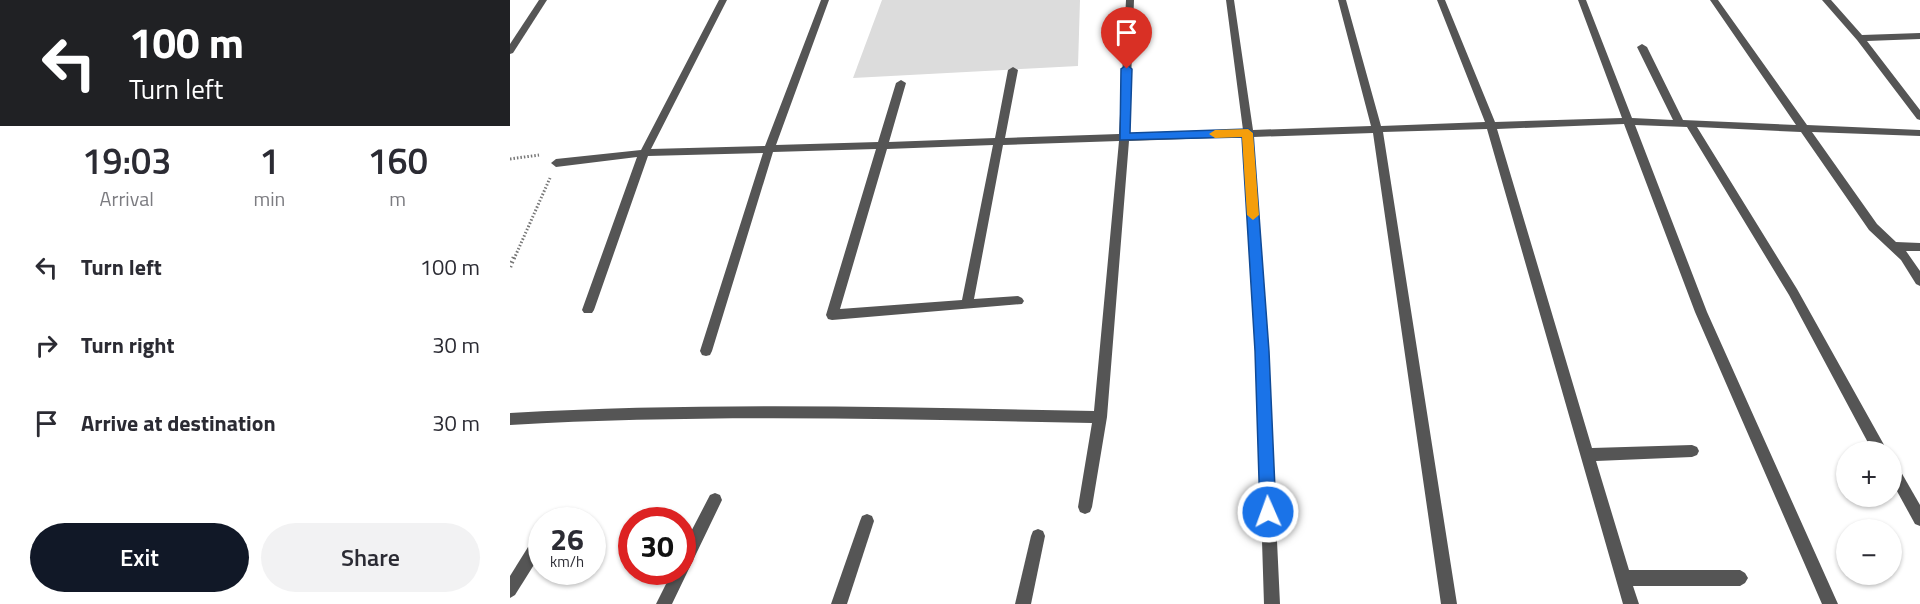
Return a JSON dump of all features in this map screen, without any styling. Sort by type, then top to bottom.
[{"type":"street","points":[[510,51],[543,0]]},
{"type":"street","points":[[588,309],[644,153],[723,0]]},
{"type":"street","points":[[706,351],[769,149],[825,0]]},
{"type":"street","points":[[1085,507],[1100,417],[1124,137],[1130,0]]},
{"type":"street","points":[[1230,0],[1248,133],[1262,351],[1272,604]]},
{"type":"street","points":[[1342,0],[1377,129],[1449,604]]},
{"type":"street","points":[[1441,0],[1491,125],[1631,604]]},
{"type":"street","points":[[1581,0],[1701,312],[1830,604]]},
{"type":"street","points":[[1714,0],[1873,227],[1905,257],[1920,281]]},
{"type":"street","points":[[1826,0],[1860,38],[1920,117]]},
{"type":"street","points":[[1860,38],[1920,36]]},
{"type":"street","points":[[1642,47],[1685,124],[1793,292],[1875,441]]},
{"type":"street","points":[[967,305],[1014,70]]},
{"type":"street","points":[[902,83],[832,315],[1018,301]]},
{"type":"street","points":[[556,163],[644,153],[1627,121],[1920,133]]},
{"type":"street","points":[[1893,246],[1920,247]]},
{"type":"street","points":[[510,419],[575,414],[769,412],[1100,417]]},
{"type":"street","points":[[1588,455],[1692,451]]},
{"type":"street","points":[[1902,488],[1920,519]]},
{"type":"street","points":[[696,538],[715,500]]},
{"type":"street","points":[[839,604],[867,521]]},
{"type":"street","points":[[1023,604],[1038,536]]},
{"type":"street","points":[[510,590],[528,560]]},
{"type":"street","points":[[1624,578],[1740,579]]},
{"type":"street","points":[[664,604],[674,585]]},
{"type":"path","points":[[510,267],[556,163]]},
{"type":"shaded area","points":[[882,0],[1080,0],[1078,66],[853,78]]},
{"type":"slow traffic","points":[[1215,134],[1248,133],[1253,215]]},
{"type":"route","points":[[1127,69],[1124,137],[1248,133],[1262,351],[1268,512]]}]
